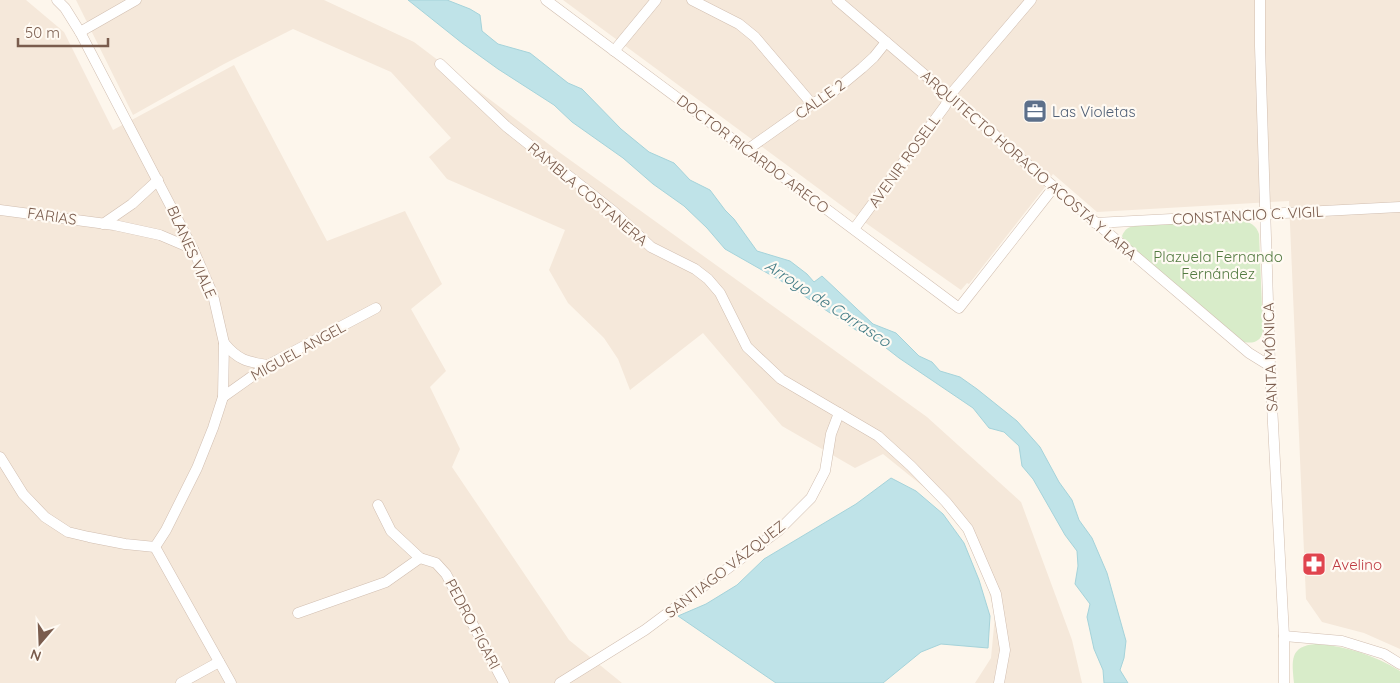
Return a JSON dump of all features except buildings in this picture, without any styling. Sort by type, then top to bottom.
[{"type":"street","name":"BLANES VIALE","points":[[58,0],[80,32],[193,249],[213,295],[224,343],[223,397],[198,468],[166,530],[155,547]]},
{"type":"street","points":[[80,32],[136,0]]},
{"type":"street","name":"DOCTOR RICARDO ARECO","points":[[546,0],[960,308],[1054,187]]},
{"type":"street","points":[[614,51],[656,0]]},
{"type":"street","points":[[692,0],[739,24],[755,36],[812,104]]},
{"type":"street","name":"ARQUITECTO HORACIO ACOSTA Y LARA","points":[[836,0],[950,95],[1095,223],[1249,353],[1270,366]]},
{"type":"street","name":"AVENIR ROSELL","points":[[854,229],[945,106],[950,95],[1031,0]]},
{"type":"street","name":"SANTA MÓNICA","points":[[1260,0],[1270,366],[1284,636],[1284,683]]},
{"type":"street","name":"CALLE 2","points":[[747,150],[812,104],[833,92],[874,57],[886,42]]},
{"type":"street","name":"RAMBLA COSTANERA","points":[[440,64],[507,127],[613,212],[651,247],[695,269],[708,280],[720,293],[747,347],[781,379],[878,436],[946,502],[968,529],[996,594],[1005,650],[999,683]]},
{"type":"street","points":[[103,224],[132,204],[158,180]]},
{"type":"street","name":"CONSTANCIO C. VIGIL","points":[[1095,223],[1400,207]]},
{"type":"street","name":"FARIAS","points":[[0,210],[103,224],[160,235],[193,249]]},
{"type":"street","name":"MIGUEL ANGEL","points":[[223,397],[268,365],[376,308]]},
{"type":"street","points":[[224,343],[232,354],[243,360],[268,365]]},
{"type":"street","name":"SANTIAGO VÁZQUEZ","points":[[560,683],[645,630],[778,531],[811,498],[825,471],[831,434],[839,413]]},
{"type":"street","points":[[0,457],[23,494],[45,516],[68,532],[89,538],[155,547],[231,683]]},
{"type":"street","name":"PEDRO FIGARI","points":[[378,505],[391,531],[420,558],[436,563],[446,574],[504,683]]},
{"type":"street","points":[[298,612],[386,582],[420,558]]},
{"type":"street","points":[[1284,636],[1342,640],[1384,654],[1400,664]]},
{"type":"street","points":[[181,683],[219,662]]},
{"type":"shaded area","points":[[0,0],[26,0],[64,32],[113,130],[234,65],[327,241],[405,211],[442,284],[411,309],[446,371],[430,387],[460,449],[452,467],[569,640],[622,683],[0,683]]},
{"type":"shaded area","points":[[76,0],[324,0],[414,42],[559,152],[927,417],[1021,502],[1072,640],[1082,683],[975,683],[991,658],[995,616],[988,587],[964,531],[930,492],[883,454],[855,468],[782,426],[703,333],[630,390],[618,359],[604,338],[568,303],[549,270],[565,230],[447,179],[429,157],[451,138],[391,72],[293,29],[224,64],[133,115]]},
{"type":"shaded area","points":[[563,0],[1400,0],[1400,649],[1364,633],[1322,622],[1306,599],[1289,201],[1097,212],[1053,174],[1045,187],[969,284],[967,283],[961,290],[853,214]]},
{"type":"green space","name":"Plazuela Fernando Fernández","points":[[1241,220],[1252,224],[1259,234],[1263,331],[1259,339],[1251,343],[1244,342],[1124,241],[1122,236],[1127,229],[1135,226]]},
{"type":"green space","points":[[1316,644],[1349,649],[1380,660],[1400,671],[1400,683],[1294,683],[1294,656],[1301,648]]},
{"type":"water","name":"Arroyo de Carrasco","points":[[408,0],[447,0],[480,15],[482,31],[498,44],[530,53],[568,83],[582,89],[621,129],[649,152],[674,163],[690,180],[710,190],[757,251],[790,261],[814,282],[822,276],[873,324],[896,333],[919,356],[932,362],[940,371],[960,377],[1017,421],[1040,447],[1059,482],[1072,500],[1079,520],[1092,538],[1107,573],[1126,641],[1120,670],[1128,683],[1104,683],[1103,670],[1094,649],[1087,617],[1090,604],[1075,584],[1078,566],[1077,551],[1065,535],[1033,479],[1022,466],[1019,446],[1004,432],[989,428],[973,408],[881,344],[856,330],[783,282],[725,249],[684,206],[653,184],[623,158],[572,122],[554,105],[462,43]]},
{"type":"water","points":[[891,478],[916,491],[943,514],[964,543],[979,580],[990,616],[988,648],[941,644],[921,652],[883,683],[776,683],[678,616],[706,604],[737,585],[764,559],[856,504]]},
{"type":"place","name":"Las Violetas","points":[[1035,111]]},
{"type":"place","name":"Avelino","points":[[1314,564]]}]
